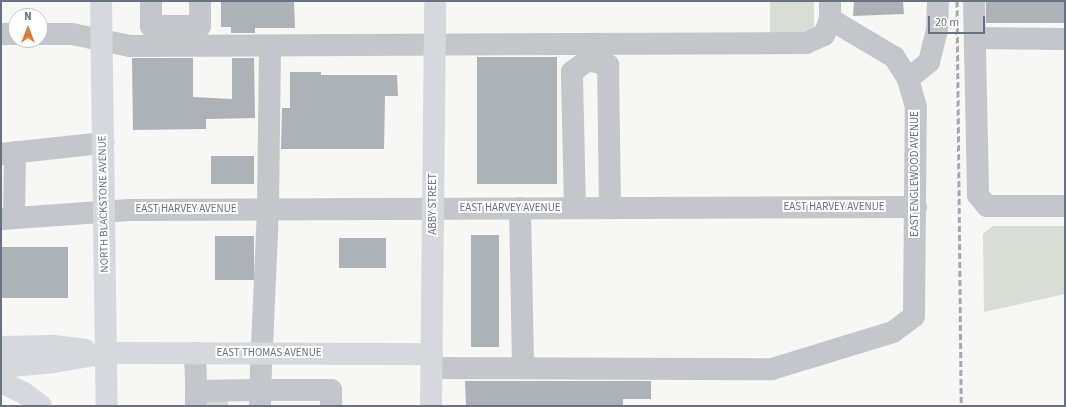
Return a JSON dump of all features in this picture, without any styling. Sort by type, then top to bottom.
[{"type":"main road","name":"NORTH BLACKSTONE AVENUE","points":[[101,1],[107,406]]},
{"type":"main road","name":"ABBY STREET","points":[[431,406],[435,1]]},
{"type":"main road","points":[[1,347],[54,346],[106,353]]},
{"type":"main road","name":"EAST THOMAS AVENUE","points":[[106,353],[262,353],[432,361]]},
{"type":"main road","points":[[1,367],[54,362],[106,353]]},
{"type":"main road","points":[[1,382],[24,393],[41,406]]},
{"type":"street","points":[[151,1],[151,26],[200,36],[270,46],[806,43],[824,35],[830,10]]},
{"type":"street","points":[[200,1],[200,36]]},
{"type":"street","points":[[908,79],[929,62],[937,29],[938,1]]},
{"type":"street","points":[[974,1],[978,195],[987,206],[1065,206]]},
{"type":"street","name":"EAST ENGLEWOOD AVENUE","points":[[523,368],[772,369],[893,332],[914,316],[916,107],[908,79],[894,57],[830,10]]},
{"type":"street","points":[[48,34],[72,34],[130,46],[200,36]]},
{"type":"street","points":[[975,38],[1065,39]]},
{"type":"street","points":[[260,398],[268,209],[270,46]]},
{"type":"street","points":[[576,208],[572,72],[588,60],[608,65],[610,208]]},
{"type":"street","points":[[8,208],[8,153],[103,143]]},
{"type":"street","name":"EAST HARVEY AVENUE","points":[[8,208],[103,213],[130,210],[916,207]]},
{"type":"street","points":[[432,361],[523,368],[520,208]]},
{"type":"street","points":[[196,353],[201,401],[260,398],[331,390],[331,406]]},
{"type":"shaded area","points":[[770,1],[814,1],[814,34],[770,34]]},
{"type":"shaded area","points":[[993,226],[1065,226],[1065,294],[984,312],[983,234]]},
{"type":"building","points":[[221,1],[294,1],[295,28],[255,28],[255,33],[231,33],[231,27],[221,27]]},
{"type":"building","points":[[854,1],[903,1],[904,14],[853,16]]},
{"type":"building","points":[[986,1],[1065,1],[1065,23],[986,23]]},
{"type":"building","points":[[477,57],[557,57],[557,184],[477,184]]},
{"type":"building","points":[[132,58],[193,58],[193,97],[232,99],[232,58],[254,58],[255,118],[206,119],[206,129],[133,130]]},
{"type":"building","points":[[290,72],[321,72],[321,75],[397,75],[398,96],[385,96],[384,149],[281,149],[282,108],[290,108]]},
{"type":"building","points":[[211,156],[254,156],[254,184],[211,184]]},
{"type":"building","points":[[471,235],[499,235],[499,347],[471,347]]},
{"type":"building","points":[[215,236],[254,236],[254,280],[215,280]]},
{"type":"building","points":[[339,238],[386,238],[386,268],[339,268]]},
{"type":"building","points":[[1,247],[68,247],[68,298],[1,298]]},
{"type":"building","points":[[465,381],[651,381],[651,399],[623,399],[623,406],[466,406]]},
{"type":"tunnel","points":[[206,402],[235,403]]},
{"type":"railway","points":[[957,1],[961,406]]}]
